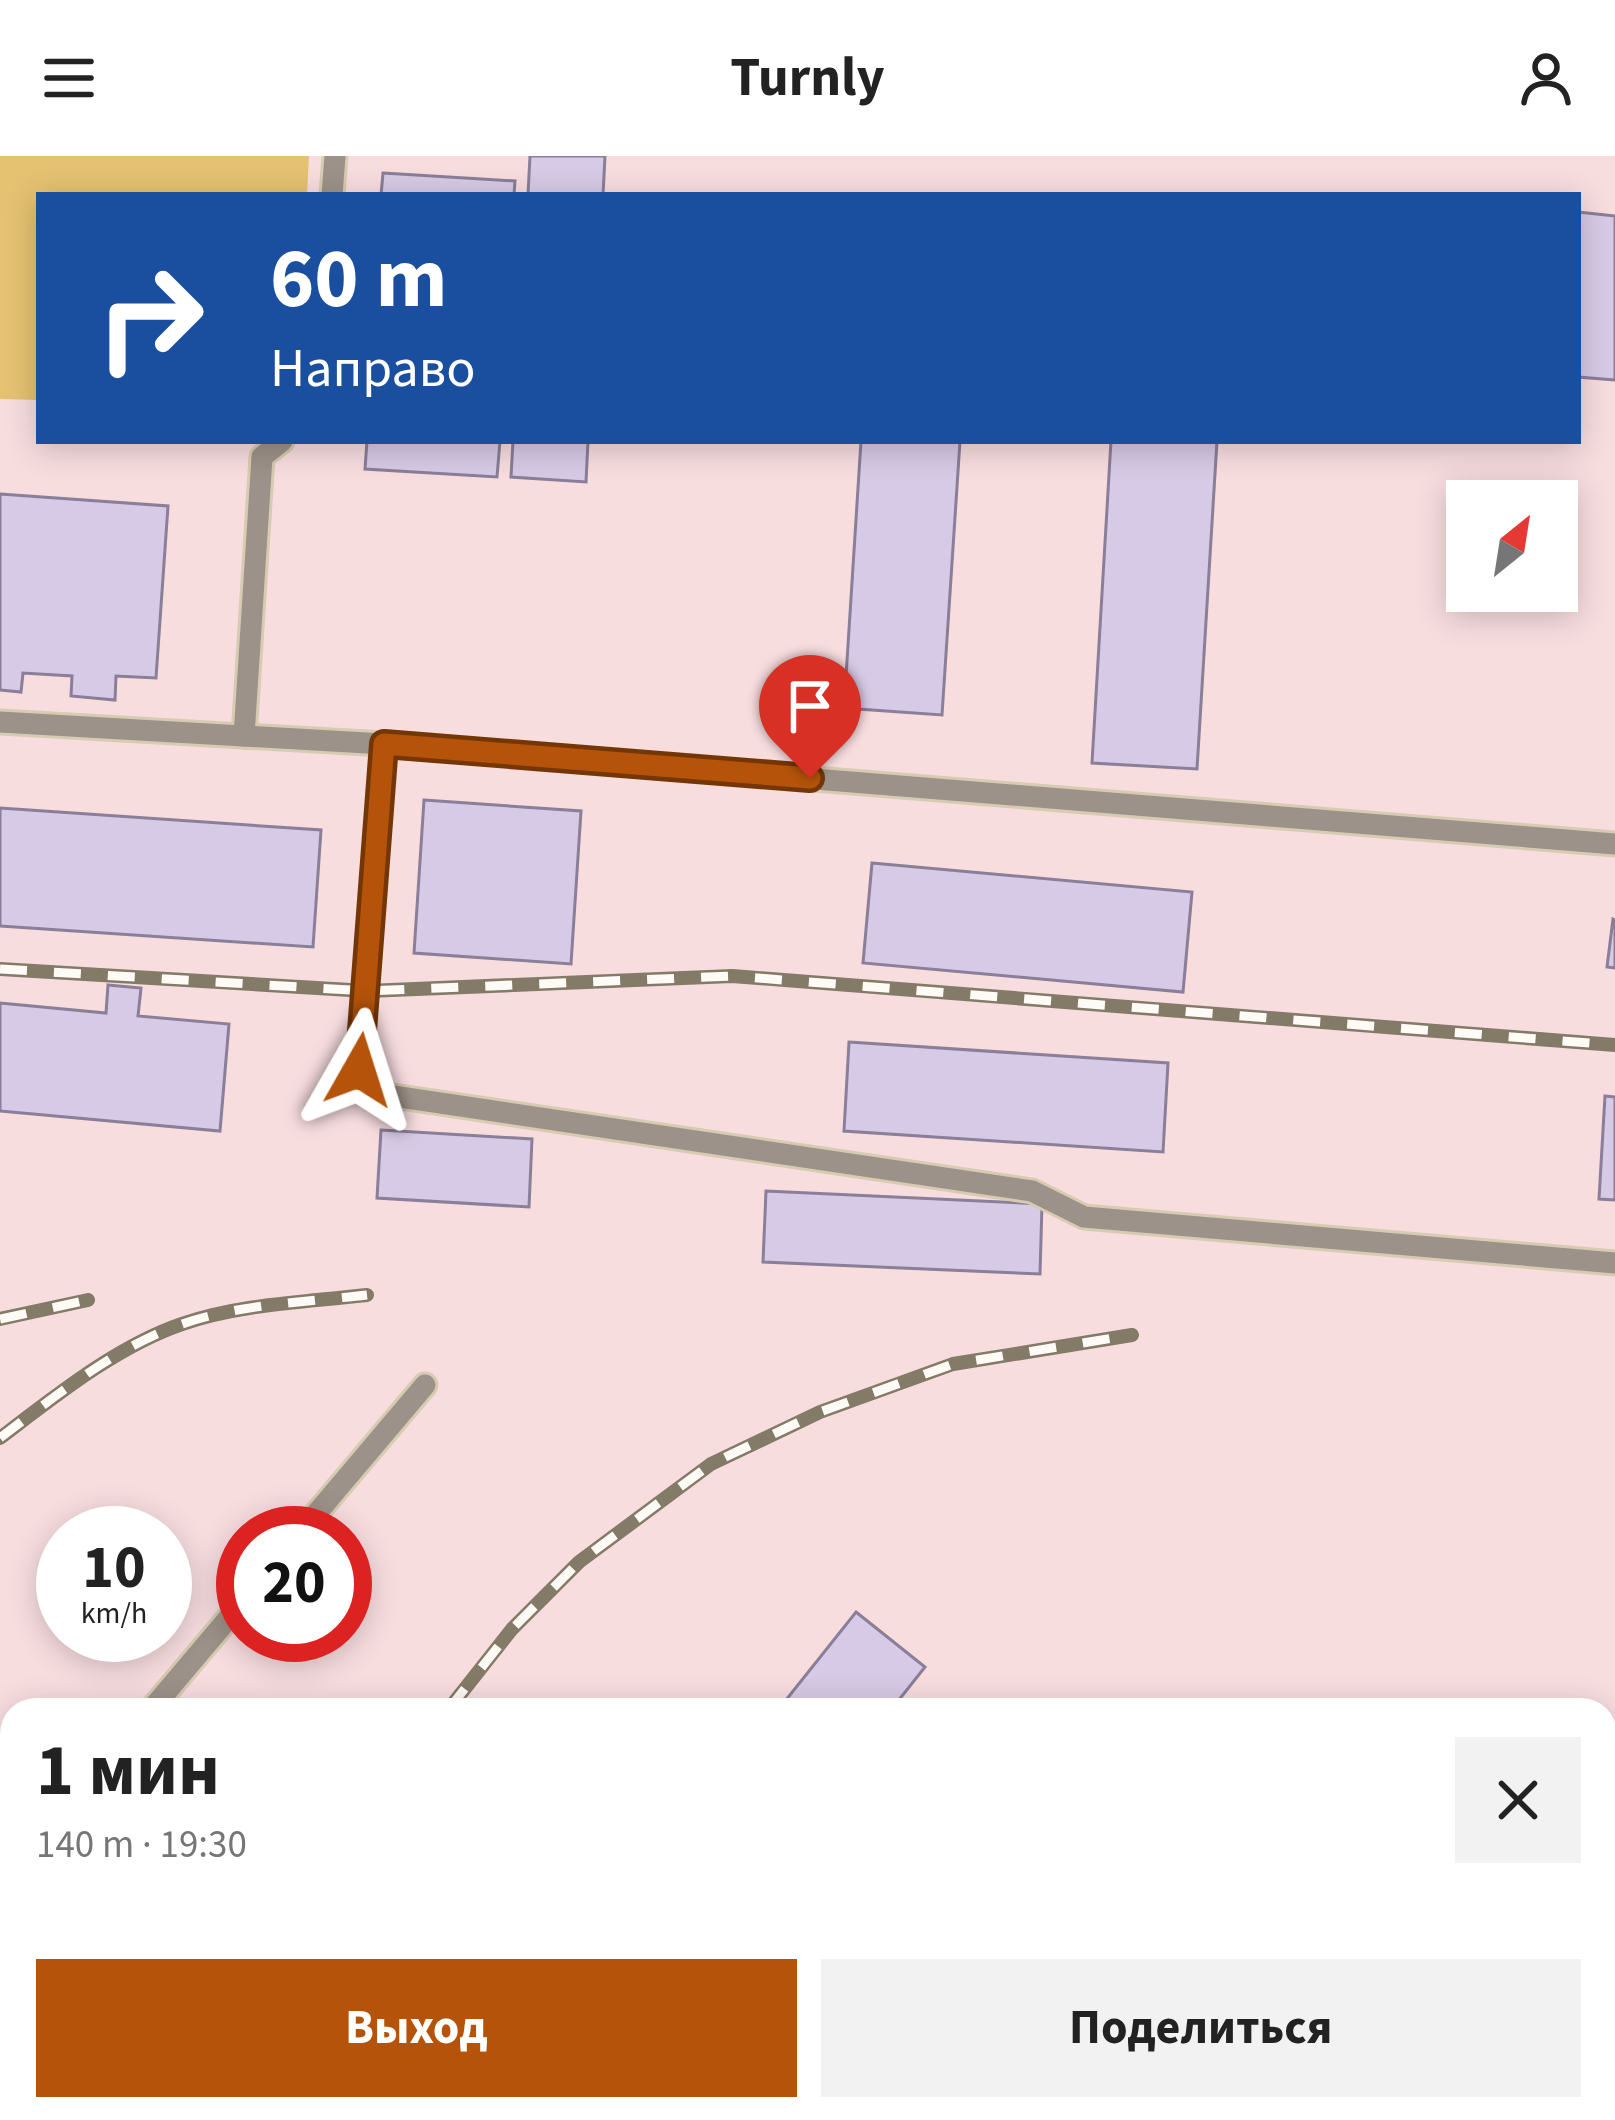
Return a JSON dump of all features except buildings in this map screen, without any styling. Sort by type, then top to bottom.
[{"type":"lane","points":[[332,192],[335,156]]},
{"type":"lane","points":[[244,736],[262,457],[278,444]]},
{"type":"lane","points":[[0,722],[384,744],[1615,844]]},
{"type":"lane","points":[[384,744],[359,1070],[374,1093],[1032,1191],[1084,1217],[1615,1263]]},
{"type":"lane","points":[[323,1506],[425,1385]]},
{"type":"lane","points":[[161,1698],[216,1633]]},
{"type":"shaded area","points":[[0,156],[1615,156],[1615,1698],[0,1698]]},
{"type":"shaded area","points":[[0,156],[309,156],[307,192],[36,192],[36,400],[0,399]]},
{"type":"railway","points":[[0,969],[367,991],[732,976],[1615,1045]]},
{"type":"railway","points":[[0,1438],[110,1359],[182,1324],[250,1308],[367,1295]]},
{"type":"railway","points":[[0,1319],[88,1300]]},
{"type":"railway","points":[[457,1698],[512,1629],[579,1562],[711,1464],[820,1412],[953,1364],[1132,1335]]},
{"type":"route","points":[[359,1070],[384,744],[810,778]]}]
